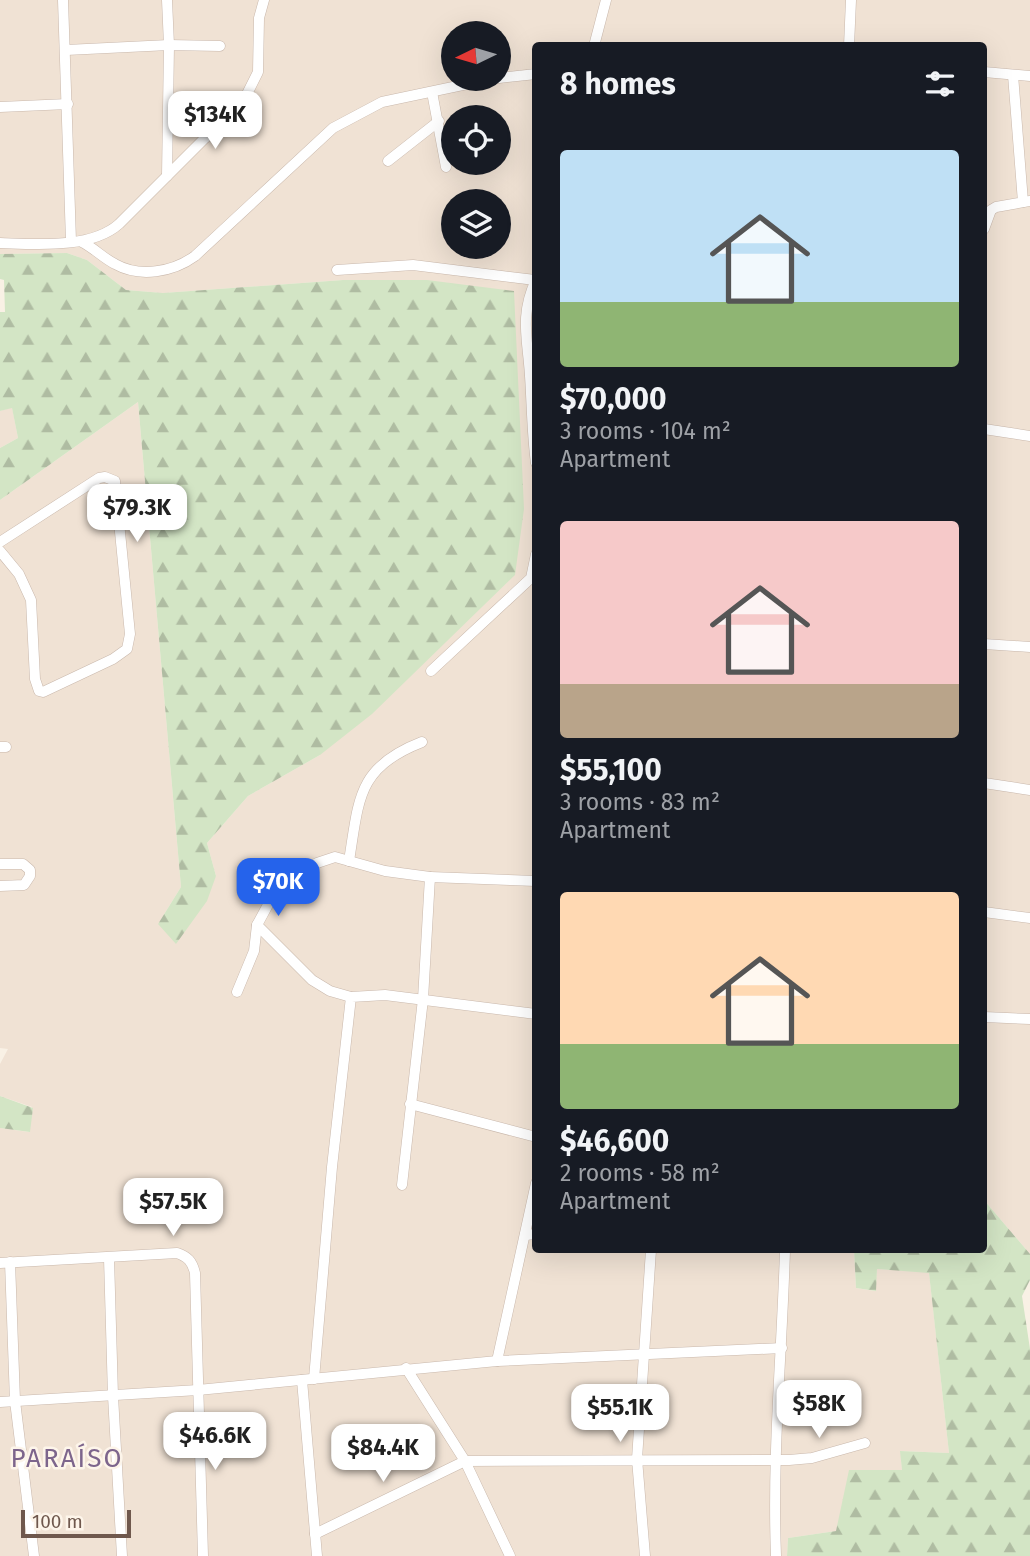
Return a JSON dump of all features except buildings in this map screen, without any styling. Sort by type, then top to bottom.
[{"type":"street","points":[[63,0],[71,241]]},
{"type":"street","points":[[167,0],[167,176]]},
{"type":"street","points":[[82,242],[114,228],[233,114],[250,90],[258,66],[259,18],[264,0]]},
{"type":"street","points":[[595,42],[606,0]]},
{"type":"street","points":[[849,42],[851,0]]},
{"type":"street","points":[[66,50],[169,45],[220,46]]},
{"type":"street","points":[[987,72],[1030,76]]},
{"type":"street","points":[[511,77],[532,74]]},
{"type":"street","points":[[987,221],[991,210],[996,207],[1026,202],[1013,75]]},
{"type":"street","points":[[0,243],[82,242],[122,268],[158,272],[186,263],[333,128],[372,106],[441,90]]},
{"type":"street","points":[[432,92],[441,134]]},
{"type":"street","points":[[0,107],[68,104]]},
{"type":"street","points":[[388,161],[439,121]]},
{"type":"street","points":[[337,270],[413,265],[532,280]]},
{"type":"street","points":[[532,287],[524,331],[532,364]]},
{"type":"street","points":[[987,429],[1030,436]]},
{"type":"street","points":[[0,542],[99,478],[115,481],[130,634],[127,649],[78,676],[43,692],[38,691],[35,679],[32,600],[19,575],[0,551]]},
{"type":"street","points":[[431,671],[531,578],[532,573]]},
{"type":"street","points":[[987,645],[1030,647]]},
{"type":"street","points":[[349,861],[358,801],[369,777],[394,756],[422,742]]},
{"type":"street","points":[[987,783],[1030,790]]},
{"type":"street","points":[[237,992],[254,951],[257,925],[270,901],[281,887],[329,858],[385,871],[430,877],[532,881]]},
{"type":"street","points":[[0,864],[23,864],[30,870],[30,876],[24,885],[0,886]]},
{"type":"street","points":[[402,1185],[422,999],[430,877]]},
{"type":"street","points":[[987,912],[1030,918]]},
{"type":"street","points":[[257,925],[312,980],[330,991],[351,997],[385,995],[532,1013]]},
{"type":"street","points":[[314,1379],[334,1141],[351,997]]},
{"type":"street","points":[[987,1017],[1030,1019]]},
{"type":"street","points":[[410,1104],[532,1137]]},
{"type":"street","points":[[497,1361],[530,1235]]},
{"type":"street","points":[[645,1556],[637,1460],[651,1253]]},
{"type":"street","points":[[776,1556],[774,1458],[782,1348],[785,1253]]},
{"type":"street","points":[[34,1556],[15,1401],[5,1263],[177,1254],[186,1256],[193,1263],[195,1273],[204,1556]]},
{"type":"street","points":[[109,1258],[122,1556]]},
{"type":"street","points":[[0,1402],[198,1390],[497,1361],[782,1348]]},
{"type":"street","points":[[406,1368],[466,1461],[510,1556]]},
{"type":"street","points":[[302,1380],[317,1556]]},
{"type":"street","points":[[315,1534],[466,1461],[812,1458],[865,1443]]},
{"type":"shaded area","points":[[0,0],[1030,0],[1030,1254],[987,1204],[987,42],[532,42],[532,1253],[854,1253],[856,1288],[875,1291],[877,1269],[929,1272],[949,1453],[901,1451],[902,1470],[836,1531],[788,1538],[787,1556],[0,1556],[0,1128],[29,1132],[32,1107],[0,1096],[0,1064],[8,1049],[0,1048],[0,500],[138,402],[181,887],[158,924],[216,876],[207,843],[248,796],[320,755],[343,280],[163,293],[126,290],[87,260],[67,253],[0,254]]},
{"type":"shaded area","points":[[12,407],[18,438],[0,448],[0,411]]},
{"type":"green space","points":[[67,253],[87,260],[126,290],[163,293],[343,280],[427,280],[514,291],[524,509],[515,575],[372,714],[320,755],[248,796],[207,843],[216,876],[207,901],[176,944],[158,924],[181,887],[138,402],[0,500],[0,448],[18,438],[12,408],[0,411],[0,312],[5,312],[4,280],[0,279],[0,254]]},
{"type":"green space","points":[[0,1096],[33,1108],[30,1132],[0,1128]]},
{"type":"green space","points":[[987,1204],[1030,1254],[1030,1280],[1022,1296],[1030,1349],[1030,1556],[787,1556],[788,1538],[836,1531],[849,1470],[902,1470],[900,1451],[949,1453],[929,1273],[877,1269],[876,1291],[856,1288],[854,1253],[987,1253]]},
{"type":"district","name":"PARAÍSO","points":[[67,1458]]}]
